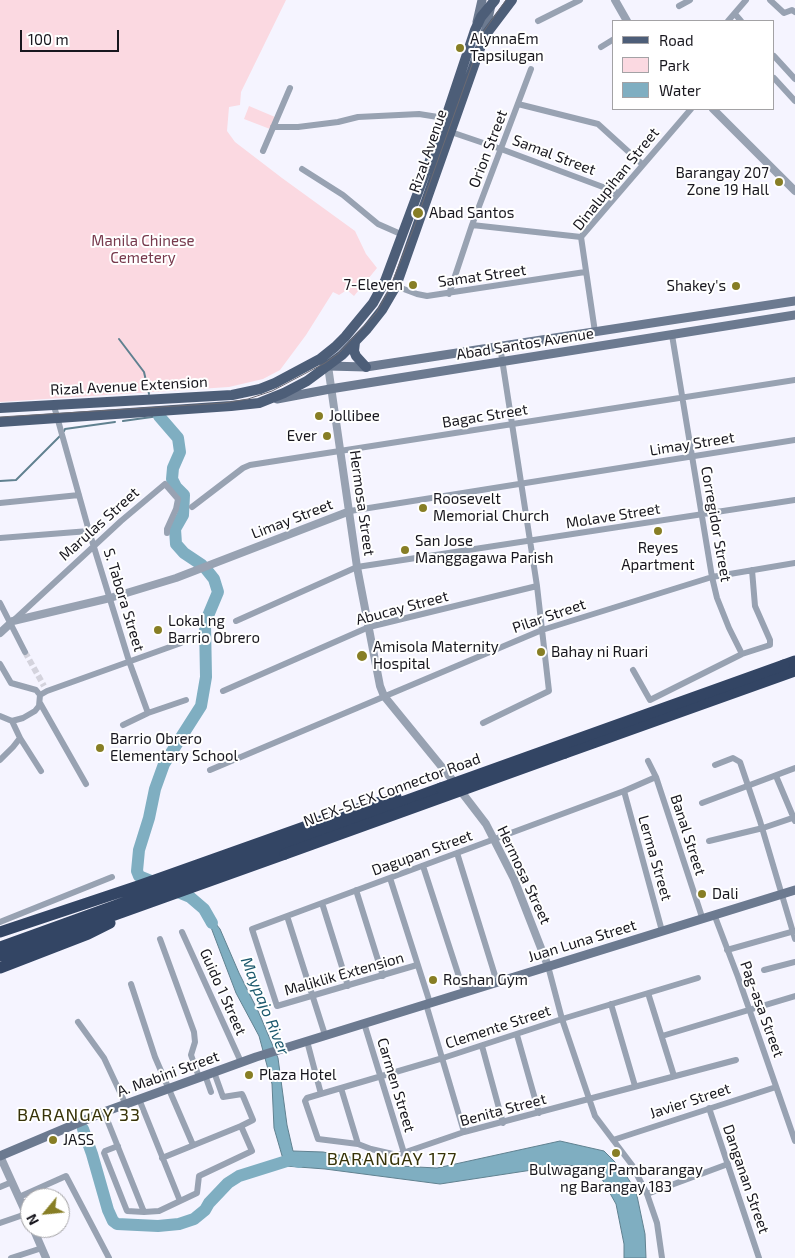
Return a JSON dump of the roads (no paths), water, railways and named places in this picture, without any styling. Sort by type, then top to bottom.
[{"type":"highway","name":"NLEX-SLEX Connector Road","points":[[0,946],[795,661]]},
{"type":"highway","name":"NLEX-SLEX Connector Road","points":[[0,956],[791,672]]},
{"type":"highway","points":[[0,932],[148,883],[356,808],[441,788]]},
{"type":"highway","points":[[0,968],[88,934],[140,906]]},
{"type":"main road","name":"Rizal Avenue","points":[[260,389],[292,375],[320,359],[345,337],[373,303],[385,281],[450,125],[484,37],[512,0]]},
{"type":"main road","name":"Rizal Avenue","points":[[259,402],[284,393],[307,381],[328,366],[355,342],[382,310],[396,286],[450,125],[475,30],[490,1]]},
{"type":"main road","points":[[484,37],[490,1]]},
{"type":"main road","name":"Abad Santos Avenue","points":[[328,366],[366,367],[795,301]]},
{"type":"main road","name":"Abad Santos Avenue","points":[[259,402],[795,315]]},
{"type":"main road","points":[[355,342],[354,351],[356,356],[366,367]]},
{"type":"main road","points":[[320,359],[328,366]]},
{"type":"main road","name":"Rizal Avenue Extension","points":[[0,408],[232,395],[260,389]]},
{"type":"main road","name":"Rizal Avenue Extension","points":[[0,422],[59,423],[259,402]]},
{"type":"main road","name":"Juan Luna Street","points":[[263,1055],[702,917],[795,890]]},
{"type":"main road","name":"A. Mabini Street","points":[[0,1156],[104,1112],[263,1055]]},
{"type":"street","points":[[538,21],[580,0]]},
{"type":"street","points":[[615,0],[627,20]]},
{"type":"street","points":[[680,6],[690,0]]},
{"type":"street","points":[[729,20],[746,0]]},
{"type":"street","points":[[770,0],[784,13],[792,10],[795,12]]},
{"type":"street","points":[[734,14],[741,20]]},
{"type":"street","points":[[601,47],[612,40]]},
{"type":"street","points":[[775,57],[795,79]]},
{"type":"street","name":"Orion Street","points":[[449,294],[472,226],[531,69]]},
{"type":"street","points":[[775,79],[795,101]]},
{"type":"street","points":[[263,152],[290,88]]},
{"type":"street","points":[[518,104],[598,124],[642,164]]},
{"type":"street","name":"Dinalupihan Street","points":[[594,332],[581,238],[642,164],[690,110]]},
{"type":"street","points":[[714,110],[795,191]]},
{"type":"street","name":"Samal Street","points":[[273,127],[298,127],[338,122],[358,117],[419,114],[438,116],[450,125],[501,148],[619,193]]},
{"type":"street","points":[[302,169],[343,195],[378,224],[403,235]]},
{"type":"street","points":[[472,226],[581,238]]},
{"type":"street","name":"Samat Street","points":[[385,281],[427,296],[585,272]]},
{"type":"street","name":"Corregidor Street","points":[[672,335],[712,577],[717,598],[742,654]]},
{"type":"street","points":[[483,723],[549,691],[537,586],[500,346]]},
{"type":"street","name":"Hermosa Street","points":[[328,366],[358,567],[380,686],[384,696],[486,824],[514,879],[548,966],[562,1019],[595,1116],[632,1165],[647,1194],[657,1222],[662,1258]]},
{"type":"street","name":"Bagac Street","points":[[192,507],[247,466],[795,380]]},
{"type":"street","name":"S. Tabora Street","points":[[54,406],[89,531],[129,661],[148,714]]},
{"type":"street","name":"Limay Street","points":[[12,622],[110,598],[180,577],[350,511],[692,458],[795,440]]},
{"type":"street","name":"Marulas Street","points":[[12,622],[121,521],[165,484],[178,499],[167,534]]},
{"type":"street","points":[[0,504],[79,494]]},
{"type":"street","name":"Molave Street","points":[[236,621],[358,567],[795,500]]},
{"type":"street","points":[[0,538],[89,531]]},
{"type":"street","name":"Pilar Street","points":[[210,770],[542,630],[712,577],[795,563]]},
{"type":"street","points":[[632,670],[650,700],[742,654],[771,644],[755,606],[752,570]]},
{"type":"street","name":"Abucay Street","points":[[223,691],[369,627],[537,586]]},
{"type":"street","points":[[0,602],[12,622],[25,652]]},
{"type":"street","points":[[0,633],[12,622]]},
{"type":"street","points":[[40,695],[46,688],[181,643]]},
{"type":"street","points":[[0,664],[12,683],[36,690],[40,695],[40,703],[86,784]]},
{"type":"street","points":[[123,725],[186,700]]},
{"type":"street","points":[[0,716],[12,721],[23,718],[34,711],[40,703]]},
{"type":"street","points":[[12,721],[20,738],[41,771]]},
{"type":"street","points":[[0,760],[20,738]]},
{"type":"street","points":[[715,765],[733,758],[738,759],[749,786],[794,934],[727,950]]},
{"type":"street","name":"Banal Street","points":[[648,761],[656,777],[702,917]]},
{"type":"street","points":[[702,803],[795,768]]},
{"type":"street","points":[[709,841],[794,819],[776,776]]},
{"type":"street","name":"Dagupan Street","points":[[278,1006],[252,929],[624,791],[656,777]]},
{"type":"street","name":"Lerma Street","points":[[624,791],[662,931]]},
{"type":"street","points":[[457,853],[497,982]]},
{"type":"street","points":[[423,866],[464,992]]},
{"type":"street","points":[[0,922],[112,878]]},
{"type":"street","points":[[390,878],[417,965],[464,1132]]},
{"type":"street","points":[[356,890],[383,976]]},
{"type":"street","points":[[322,903],[348,986]]},
{"type":"street","name":"Pag-asa Street","points":[[714,914],[776,1087],[792,1121],[795,1141]]},
{"type":"street","points":[[287,916],[325,1035]]},
{"type":"street","name":"Guido 1 Street","points":[[182,932],[241,1062]]},
{"type":"street","points":[[160,939],[194,1032],[195,1042],[191,1054],[223,1097],[242,1094],[244,1096],[253,1120],[162,1158]]},
{"type":"street","points":[[764,970],[795,962]]},
{"type":"street","name":"Maliklik Extension","points":[[278,1006],[417,965]]},
{"type":"street","name":"Clemente Street","points":[[305,1099],[698,978]]},
{"type":"street","points":[[131,984],[155,1057],[193,1145]]},
{"type":"street","points":[[648,993],[674,1076]]},
{"type":"street","points":[[662,1036],[795,996]]},
{"type":"street","points":[[611,1004],[635,1086]]},
{"type":"street","points":[[78,1022],[107,1064],[126,1104]]},
{"type":"street","name":"Carmen Street","points":[[364,1023],[404,1153]]},
{"type":"street","points":[[517,1035],[539,1113]]},
{"type":"street","points":[[306,1041],[321,1094]]},
{"type":"street","points":[[482,1046],[504,1123]]},
{"type":"street","name":"Benita Street","points":[[305,1099],[318,1139],[358,1144],[397,1156],[464,1132],[504,1123],[736,1060]]},
{"type":"street","points":[[206,1075],[211,1092]]},
{"type":"street","name":"Javier Street","points":[[613,1140],[776,1087]]},
{"type":"street","points":[[341,1088],[358,1144]]},
{"type":"street","points":[[139,1099],[180,1201]]},
{"type":"street","name":"Danganan Street","points":[[709,1108],[759,1258]]},
{"type":"street","points":[[104,1112],[144,1212]]},
{"type":"street","points":[[118,1146],[104,1152],[125,1208],[128,1211],[159,1211],[198,1192],[199,1176],[253,1150],[240,1126]]},
{"type":"street","points":[[0,1156],[19,1197],[66,1176],[109,1258]]},
{"type":"street","points":[[647,1194],[728,1164]]},
{"type":"street","points":[[0,1187],[12,1182]]},
{"type":"street","points":[[0,1223],[20,1216]]},
{"type":"street","points":[[38,1238],[46,1258]]},
{"type":"street","points":[[11,1258],[42,1248]]},
{"type":"water","points":[[204,909],[220,929],[278,1058],[287,1125],[293,1151],[323,1152],[398,1166],[437,1168],[560,1141],[604,1151],[622,1169],[636,1191],[645,1234],[646,1258],[624,1258],[624,1244],[616,1204],[602,1179],[587,1167],[565,1165],[440,1184],[325,1169],[285,1166],[274,1128],[272,1084],[259,1036],[236,993]]},
{"type":"waterway","points":[[119,339],[144,372],[149,394]]},
{"type":"waterway","points":[[123,421],[159,416]]},
{"type":"waterway","name":"Maypajo River","points":[[159,416],[178,438],[180,452],[173,468],[172,479],[176,487],[184,495],[183,515],[175,529],[176,544],[184,553],[202,565]]},
{"type":"waterway","points":[[64,431],[65,429],[115,422]]},
{"type":"waterway","points":[[0,481],[16,480],[61,435]]},
{"type":"waterway","name":"Maypajo River","points":[[206,569],[214,579],[218,592],[205,623],[206,677],[201,706],[164,764],[155,789],[149,818],[139,850],[137,871],[139,876],[190,897],[204,909],[212,923]]},
{"type":"waterway","points":[[83,1129],[108,1210],[113,1221],[117,1224],[158,1226],[179,1224],[194,1219],[205,1210],[228,1183],[239,1176],[290,1160],[299,1162]]},
{"type":"tunnel","points":[[25,652],[44,686]]},
{"type":"tram line","points":[[0,417],[224,403],[248,399],[272,391],[325,363],[339,353],[376,313],[389,290],[414,227],[484,31],[506,0]]},
{"type":"place","name":"AlynnaEm Tapsilugan","points":[[460,48]]},
{"type":"place","name":"Barangay 207 Zone 19 Hall","points":[[779,182]]},
{"type":"place","name":"Abad Santos","points":[[418,213]]},
{"type":"place","name":"7-Eleven","points":[[413,285]]},
{"type":"place","name":"Shakey's","points":[[736,286]]},
{"type":"place","name":"Jollibee","points":[[319,416]]},
{"type":"place","name":"Ever","points":[[327,436]]},
{"type":"place","name":"Roosevelt Memorial Church","points":[[423,508]]},
{"type":"place","name":"Reyes Apartment","points":[[658,531]]},
{"type":"place","name":"San Jose Manggagawa Parish","points":[[405,550]]},
{"type":"place","name":"Lokal ng Barrio Obrero","points":[[158,630]]},
{"type":"place","name":"Bahay ni Ruari","points":[[541,652]]},
{"type":"place","name":"Amisola Maternity Hospital","points":[[362,656]]},
{"type":"place","name":"Barrio Obrero Elementary School","points":[[100,748]]},
{"type":"place","name":"Dali","points":[[702,894]]},
{"type":"place","name":"Roshan Gym","points":[[433,980]]},
{"type":"place","name":"Plaza Hotel","points":[[249,1075]]},
{"type":"place","name":"JASS","points":[[53,1140]]},
{"type":"place","name":"Bulwagang Pambarangay ng Barangay 183","points":[[616,1153]]},
{"type":"district","name":"BARANGAY 33","points":[[79,1115]]},
{"type":"district","name":"BARANGAY 177","points":[[392,1159]]},
{"type":"park label","name":"Manila Chinese Cemetery","points":[[143,250]]}]
